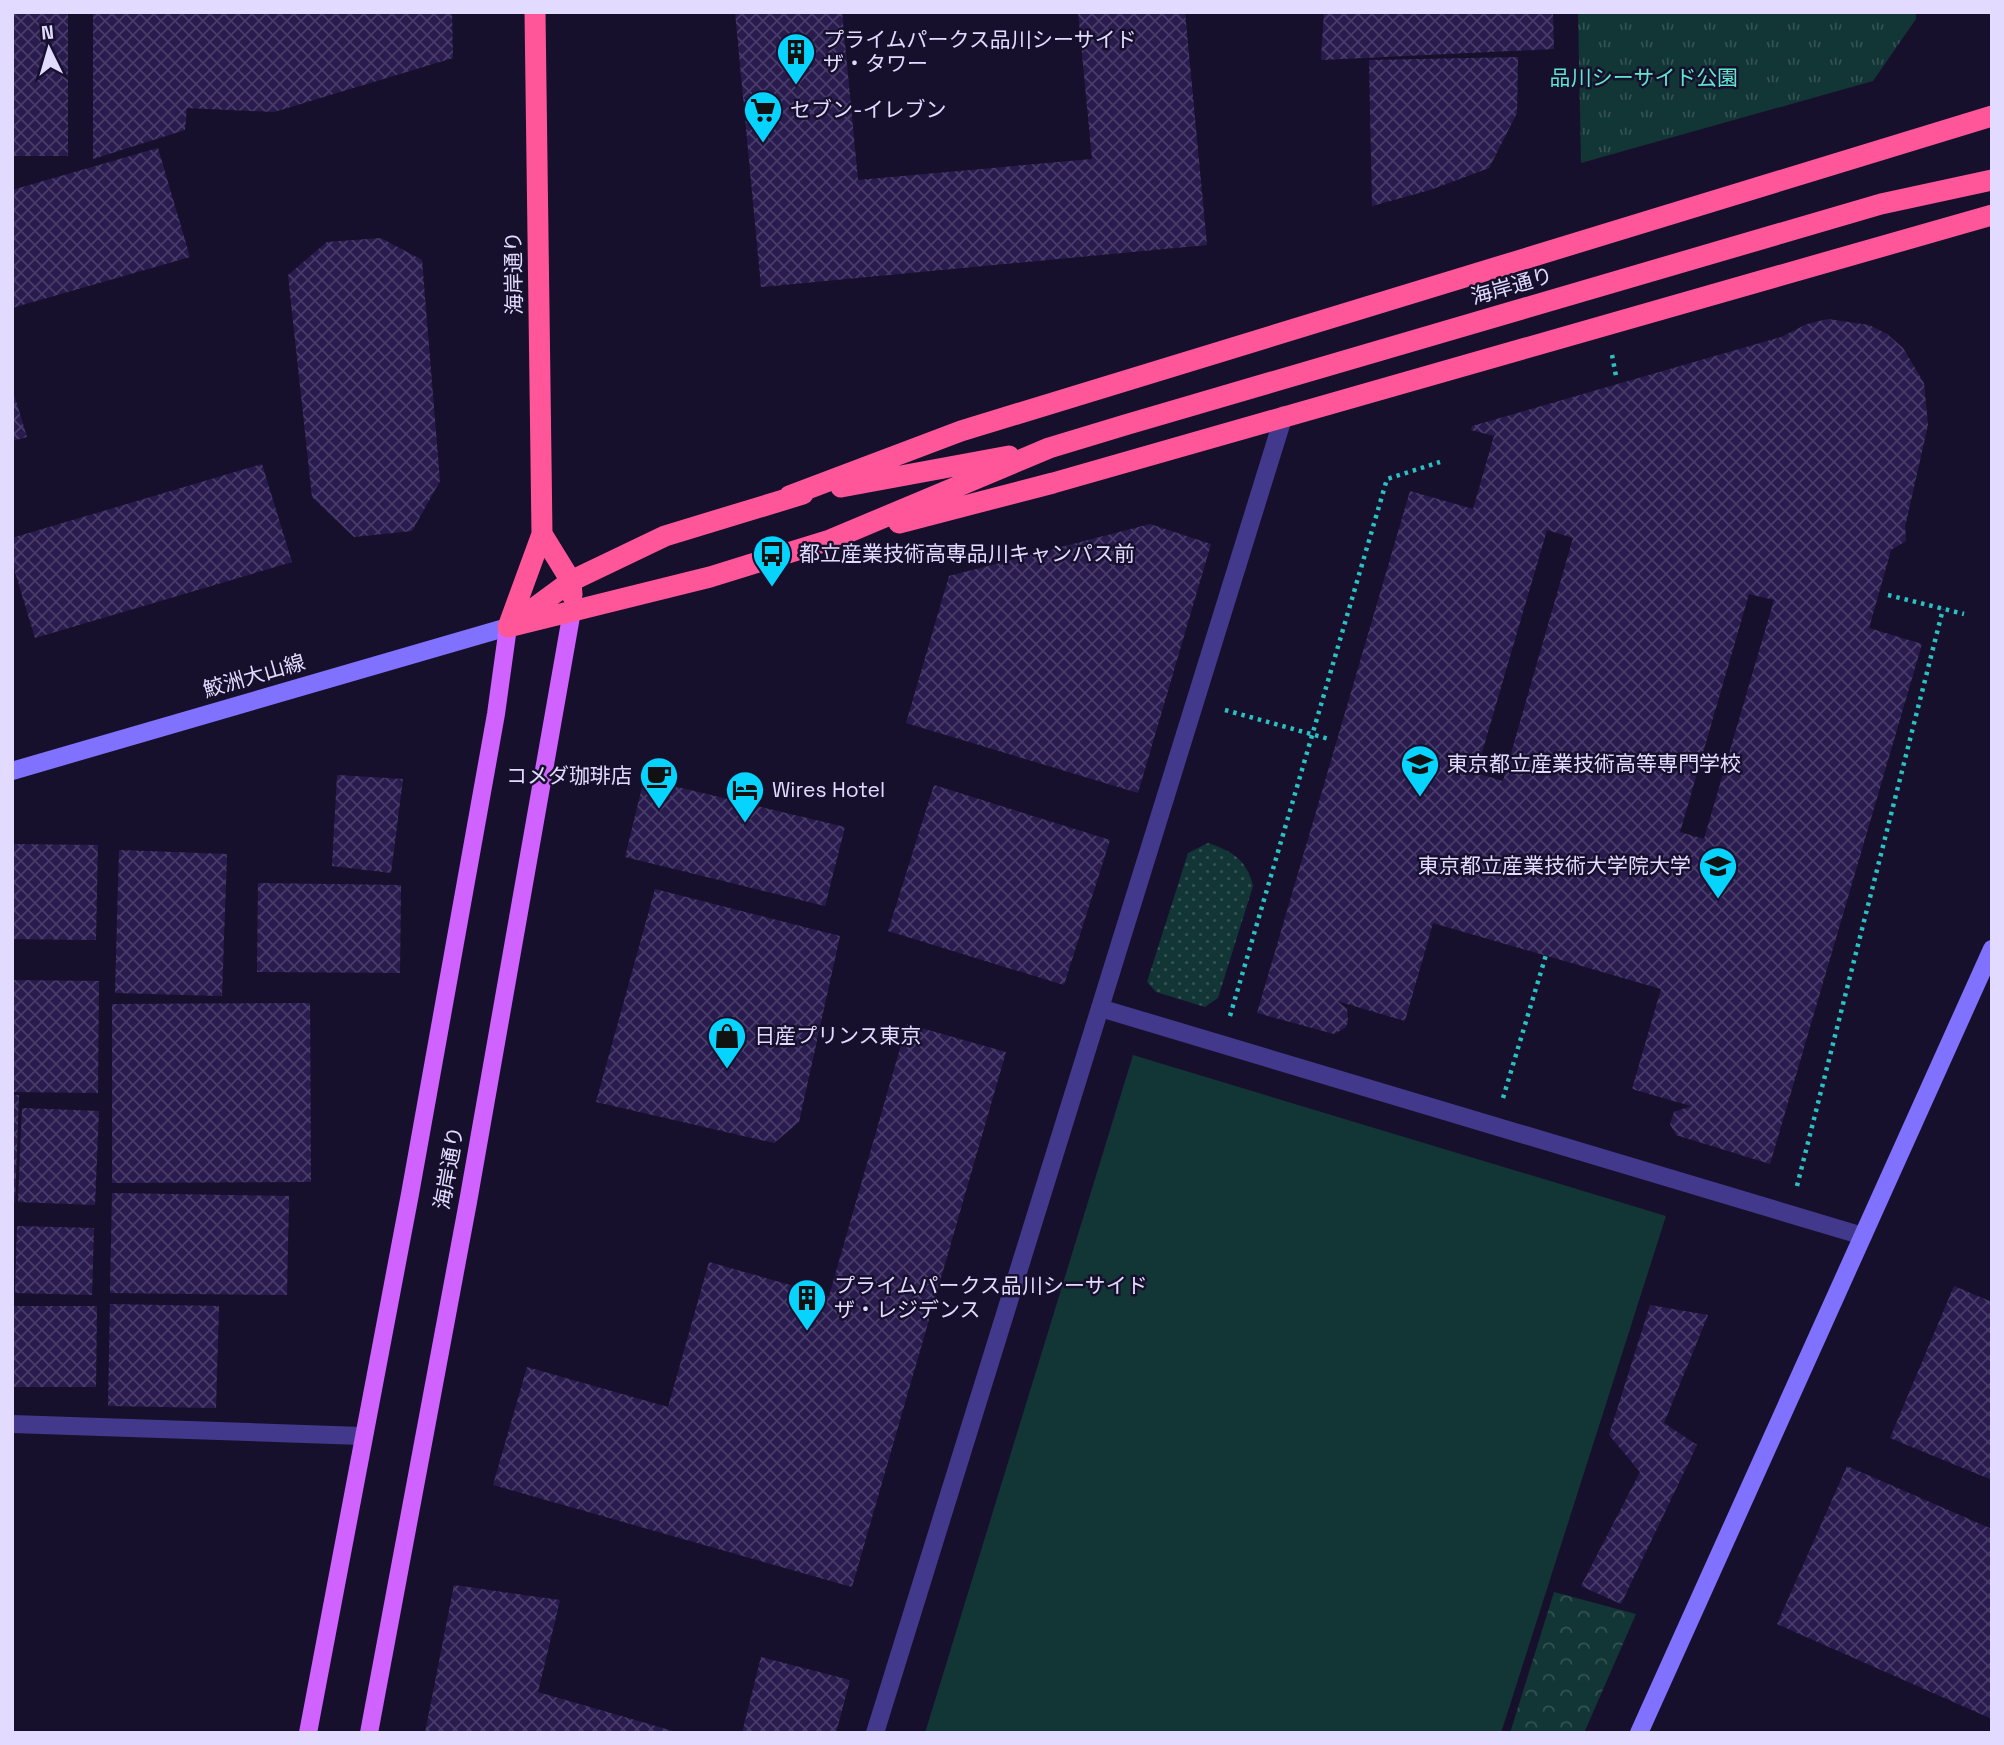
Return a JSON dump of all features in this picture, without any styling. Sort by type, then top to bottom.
[{"type":"highway","name":"海岸通り","points":[[508,628],[542,534],[535,12]]},
{"type":"highway","points":[[789,496],[961,431],[1103,386],[1992,116]]},
{"type":"highway","name":"海岸通り","points":[[508,628],[710,576],[830,540],[1049,448],[1125,425],[1881,204],[1992,180]]},
{"type":"highway","points":[[830,540],[1053,483],[1992,215]]},
{"type":"highway","name":"海岸通り","points":[[508,628],[572,581],[665,536],[789,496],[1049,448]]},
{"type":"highway","points":[[542,534],[572,581]]},
{"type":"highway","name":"海岸通り","points":[[572,581],[572,611]]},
{"type":"main road","name":"海岸通り","points":[[369,1733],[475,1162],[572,611]]},
{"type":"main road","name":"海岸通り","points":[[309,1733],[362,1436],[415,1166],[496,714],[508,628]]},
{"type":"street","points":[[875,1733],[1284,415]]},
{"type":"street","name":"鮫洲大山線","points":[[12,771],[508,628]]},
{"type":"street","points":[[1639,1733],[1992,949]]},
{"type":"street","points":[[1100,1008],[1863,1236]]},
{"type":"street","points":[[12,1424],[362,1436]]},
{"type":"path","points":[[1222,1044],[1387,479],[1440,461]]},
{"type":"path","points":[[1888,595],[1964,614]]},
{"type":"path","points":[[1789,1214],[1943,609]]},
{"type":"path","points":[[1214,707],[1329,739]]},
{"type":"path","points":[[1494,1126],[1546,955]]},
{"type":"green space","name":"品川シーサイド公園","points":[[1578,12],[1916,12],[1916,19],[1873,81],[1581,163]]},
{"type":"green space","points":[[1208,843],[1237,858],[1247,869],[1253,886],[1218,998],[1205,1007],[1156,992],[1147,982],[1188,853]]},
{"type":"green space","points":[[1133,1055],[1666,1216],[1501,1733],[925,1733]]},
{"type":"green space","points":[[1554,1592],[1636,1614],[1584,1733],[1510,1733]]},
{"type":"building","points":[[12,12],[68,12],[68,156],[12,156]]},
{"type":"building","points":[[93,12],[452,12],[453,58],[274,112],[187,108],[185,130],[93,159]]},
{"type":"building","name":"プライムパークス品川シーサイド ザ・タワー","points":[[735,12],[842,12],[858,180],[1092,159],[1078,12],[1185,12],[1207,245],[761,287]]},
{"type":"building","points":[[1324,12],[1553,12],[1554,49],[1321,60]]},
{"type":"building","points":[[1518,57],[1517,113],[1489,168],[1430,190],[1372,206],[1369,60]]},
{"type":"building","points":[[158,148],[190,257],[12,308],[12,190]]},
{"type":"building","points":[[381,238],[422,260],[440,481],[412,531],[354,537],[312,497],[288,275],[327,242]]},
{"type":"building","points":[[1828,319],[1869,325],[1887,334],[1903,348],[1924,383],[1928,425],[1905,527],[1906,541],[1891,550],[1869,628],[1922,644],[1770,1164],[1676,1135],[1670,1124],[1674,1112],[1691,1106],[1632,1089],[1661,989],[1433,923],[1405,1021],[1337,1001],[1347,1009],[1348,1022],[1345,1028],[1334,1034],[1257,1013],[1410,491],[1473,509],[1494,436],[1471,430],[1472,426],[1781,337],[1807,324]],"holes":[[[1547,530],[1573,538],[1503,781],[1476,773]],[[1749,594],[1774,600],[1704,839],[1680,832]]]},
{"type":"building","points":[[12,388],[27,437],[12,441]]},
{"type":"building","points":[[262,464],[292,562],[35,638],[12,562],[12,538]]},
{"type":"building","points":[[1150,524],[1211,544],[1138,793],[906,723],[949,576]]},
{"type":"building","points":[[337,775],[403,779],[391,873],[332,866]]},
{"type":"building","points":[[644,779],[845,827],[825,906],[625,857]]},
{"type":"building","points":[[934,785],[1110,840],[1064,985],[888,931]]},
{"type":"building","points":[[12,844],[98,845],[96,940],[12,939]]},
{"type":"building","points":[[119,850],[227,854],[222,996],[115,993]]},
{"type":"building","points":[[258,883],[401,885],[400,973],[257,972]]},
{"type":"building","points":[[655,889],[840,936],[799,1122],[774,1143],[596,1102]]},
{"type":"building","points":[[12,980],[99,981],[98,1093],[12,1092]]},
{"type":"building","points":[[310,1003],[311,1182],[112,1183],[112,1004]]},
{"type":"building","name":"プライムパークス品川シーサイド ザ・レジデンス","points":[[907,1024],[1006,1052],[852,1587],[493,1485],[527,1367],[668,1407],[709,1262],[829,1296]]},
{"type":"building","points":[[12,1095],[19,1095],[15,1202],[12,1202]]},
{"type":"building","points":[[22,1108],[99,1111],[95,1205],[18,1202]]},
{"type":"building","points":[[112,1193],[289,1196],[287,1295],[110,1293]]},
{"type":"building","points":[[17,1226],[94,1228],[92,1295],[15,1293]]},
{"type":"building","points":[[1954,1286],[1992,1302],[1992,1480],[1890,1438]]},
{"type":"building","points":[[110,1304],[219,1306],[216,1408],[108,1406]]},
{"type":"building","points":[[1650,1305],[1708,1315],[1664,1423],[1697,1445],[1621,1604],[1581,1586],[1640,1472],[1609,1435]]},
{"type":"building","points":[[12,1306],[97,1306],[96,1387],[12,1387]]},
{"type":"building","points":[[1847,1466],[1992,1529],[1992,1719],[1777,1624]]},
{"type":"building","points":[[454,1585],[560,1600],[538,1692],[680,1733],[425,1733]]},
{"type":"building","points":[[761,1657],[850,1680],[836,1733],[742,1733]]},
{"type":"place","name":"プライムパークス品川シーサイド ザ・タワー","points":[[796,86]]},
{"type":"place","name":"セブン-イレブン","points":[[763,144]]},
{"type":"place","name":"都立産業技術高専品川キャンパス前","points":[[772,588]]},
{"type":"place","name":"東京都立産業技術高等専門学校","points":[[1420,798]]},
{"type":"place","name":"コメダ珈琲店","points":[[659,810]]},
{"type":"place","name":"Wires Hotel","points":[[745,824]]},
{"type":"place","name":"東京都立産業技術大学院大学","points":[[1718,900]]},
{"type":"place","name":"日産プリンス東京","points":[[727,1070]]},
{"type":"place","name":"プライムパークス品川シーサイド ザ・レジデンス","points":[[807,1332]]}]
